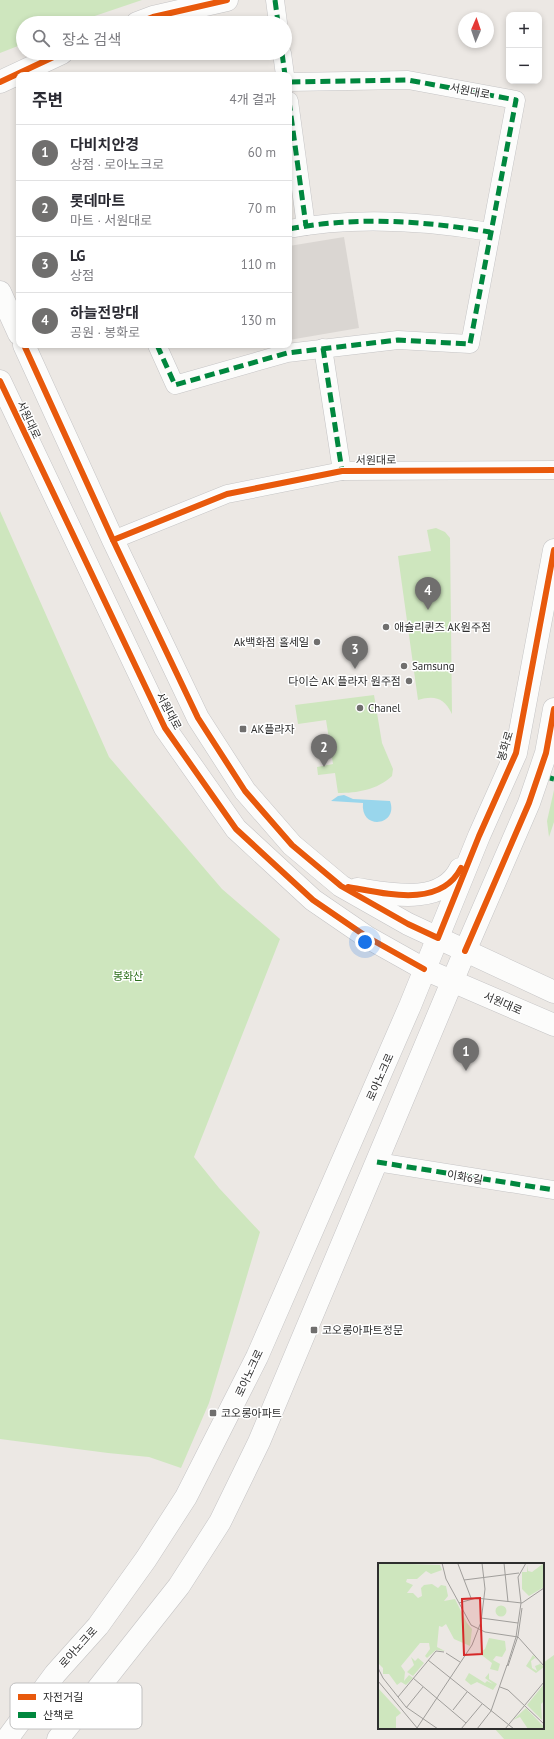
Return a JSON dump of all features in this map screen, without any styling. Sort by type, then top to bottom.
[{"type":"street","points":[[156,16],[227,0]]},
{"type":"street","points":[[275,0],[277,16]]},
{"type":"street","points":[[21,72],[47,60]]},
{"type":"street","points":[[283,60],[285,72]]},
{"type":"street","points":[[0,82],[16,75]]},
{"type":"street","name":"서원대로","points":[[158,348],[175,385],[287,353],[398,340],[470,344],[516,100],[408,80],[292,82]]},
{"type":"street","points":[[292,123],[306,226]]},
{"type":"street","points":[[292,228],[306,226],[388,221],[427,222],[490,232]]},
{"type":"street","points":[[0,292],[16,327]]},
{"type":"street","name":"서원대로","points":[[25,348],[113,540],[198,718],[241,784],[292,845],[341,886],[408,924],[465,952]]},
{"type":"street","name":"서원대로","points":[[323,348],[342,471]]},
{"type":"street","name":"서원대로","points":[[0,381],[165,728],[236,829],[313,900],[367,937],[424,969],[554,1025]]},
{"type":"street","name":"서원대로","points":[[113,540],[227,494],[342,471],[554,470]]},
{"type":"street","name":"봉화로","points":[[438,938],[479,836],[516,753],[554,550]]},
{"type":"street","points":[[102,1683],[179,1586],[220,1522],[259,1442],[452,981],[529,803],[546,753],[554,709]]},
{"type":"street","points":[[341,886],[405,896],[442,889],[456,877],[479,836]]},
{"type":"street","name":"로아노크로","points":[[48,1683],[98,1626],[146,1559],[186,1497],[257,1357],[410,1006],[438,938]]},
{"type":"street","points":[[465,952],[554,992]]},
{"type":"street","name":"이화6길","points":[[377,1162],[554,1190]]},
{"type":"street","points":[[257,1357],[291,1367]]},
{"type":"street","name":"로아노크로","points":[[7,1739],[14,1729]]},
{"type":"street","points":[[58,1739],[66,1729]]},
{"type":"green space","points":[[0,0],[142,0],[95,16],[16,16],[16,47],[0,53]]},
{"type":"green space","name":"봉화산","points":[[0,511],[109,757],[222,889],[280,939],[194,1157],[219,1188],[260,1232],[209,1403],[181,1468],[149,1457],[0,1439]]},
{"type":"green space","points":[[436,528],[445,532],[450,538],[452,714],[446,704],[438,699],[429,698],[418,700],[398,556],[431,551],[427,530]]},
{"type":"green space","points":[[374,695],[382,743],[393,769],[392,776],[380,785],[373,788],[338,793],[335,773],[318,775],[317,767],[333,764],[326,720],[298,724],[295,705]]},
{"type":"green space","points":[[554,790],[554,822],[549,837],[547,821]]},
{"type":"green space","points":[[554,1655],[554,1739],[504,1739],[495,1729],[544,1729],[544,1662]]},
{"type":"shaded area","points":[[344,237],[359,328],[292,339],[292,246]]},
{"type":"water","points":[[344,795],[353,799],[390,801],[391,809],[389,816],[385,820],[379,822],[373,821],[367,818],[364,812],[363,803],[331,801],[338,796]]},
{"type":"marked path","points":[[275,0],[277,16]]},
{"type":"marked path","points":[[283,60],[285,72]]},
{"type":"marked path","points":[[158,348],[175,385],[287,353],[398,340],[470,344],[516,100],[408,80],[292,82]]},
{"type":"marked path","points":[[292,123],[306,226]]},
{"type":"marked path","points":[[292,229],[339,222],[365,221],[440,225],[490,232]]},
{"type":"marked path","points":[[323,348],[342,471]]},
{"type":"marked path","points":[[550,778],[554,779]]},
{"type":"marked path","points":[[377,1162],[554,1190]]},
{"type":"cycle path","points":[[157,16],[227,0]]},
{"type":"cycle path","points":[[21,72],[47,60]]},
{"type":"cycle path","points":[[0,82],[16,75]]},
{"type":"cycle path","points":[[25,348],[113,540],[198,718],[245,791],[292,845],[341,886],[408,924],[438,938],[479,836],[516,753],[554,550]]},
{"type":"cycle path","points":[[0,381],[165,728],[236,829],[313,900],[367,937],[424,969]]},
{"type":"cycle path","points":[[113,540],[227,494],[342,471],[554,470]]},
{"type":"cycle path","points":[[465,951],[529,803],[546,753],[554,709]]},
{"type":"cycle path","points":[[348,887],[394,894],[426,894],[440,889],[452,881],[461,868]]},
{"type":"place","name":"하늘전망대","points":[[428,610]]},
{"type":"place","name":"애슐리퀸즈 AK원주점","points":[[386,627]]},
{"type":"place","name":"Ak백화점 홀세일","points":[[317,642]]},
{"type":"place","name":"Samsung","points":[[404,666]]},
{"type":"place","name":"LG","points":[[355,669]]},
{"type":"place","name":"다이슨 AK 플라자 원주점","points":[[409,681]]},
{"type":"place","name":"Chanel","points":[[360,708]]},
{"type":"place","name":"AK플라자","points":[[243,729]]},
{"type":"place","name":"롯데마트","points":[[324,767]]},
{"type":"place","name":"다비치안경","points":[[466,1071]]},
{"type":"place","name":"코오롱아파트정문","points":[[314,1330]]},
{"type":"place","name":"코오롱아파트","points":[[213,1413]]}]
